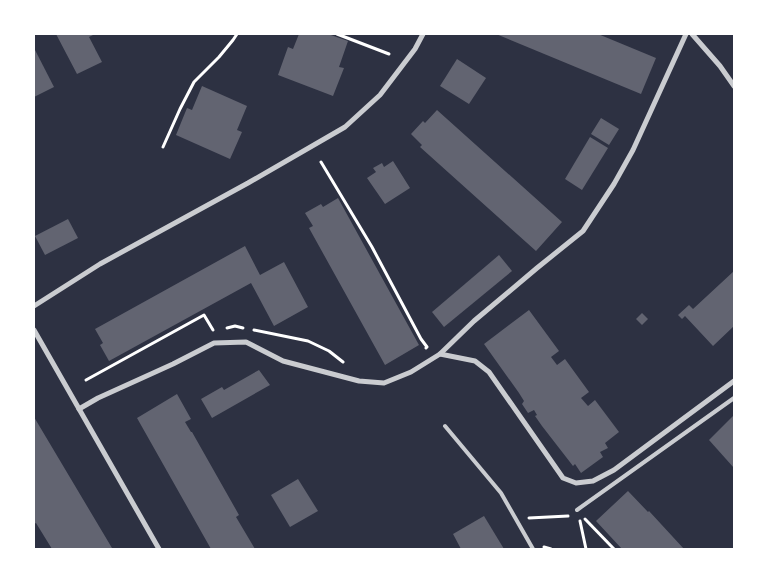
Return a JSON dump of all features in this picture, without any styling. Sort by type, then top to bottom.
[{"type":"street","points":[[34,306],[100,264],[248,183],[345,127],[380,95],[415,49],[423,34]]},
{"type":"street","points":[[79,409],[98,398],[214,343],[246,342],[283,361],[359,381],[384,383],[411,372],[440,354],[474,321],[582,231],[614,184],[633,150],[686,34]]},
{"type":"street","points":[[692,34],[720,66],[734,86]]},
{"type":"street","points":[[34,330],[159,549]]},
{"type":"street","points":[[440,354],[475,361],[489,372],[563,478],[576,483],[592,481],[614,470],[734,381]]},
{"type":"lane","points":[[578,513],[734,398]]},
{"type":"lane","points":[[445,426],[501,493],[533,549]]},
{"type":"path","points":[[163,147],[194,82],[233,40],[236,34]]},
{"type":"path","points":[[337,34],[389,54]]},
{"type":"path","points":[[321,162],[372,248],[421,339]]},
{"type":"path","points":[[578,513],[586,549]]},
{"type":"path","points":[[515,518],[578,513],[614,549]]},
{"type":"building","points":[[56,34],[95,34],[89,37],[102,62],[77,74]]},
{"type":"building","points":[[299,34],[328,34],[348,41],[339,67],[344,68],[333,96],[278,75],[288,47],[293,49]]},
{"type":"building","points":[[496,34],[598,34],[656,58],[641,94]]},
{"type":"building","points":[[34,48],[54,87],[34,97]]},
{"type":"building","points":[[457,59],[486,78],[469,104],[440,86]]},
{"type":"building","points":[[202,86],[247,106],[237,130],[242,132],[230,159],[176,135],[187,108],[192,110]]},
{"type":"building","points":[[437,110],[562,222],[536,251],[420,147],[422,145],[411,134]]},
{"type":"building","points":[[601,118],[619,129],[609,145],[591,134]]},
{"type":"building","points":[[590,137],[608,148],[582,190],[565,179]]},
{"type":"building","points":[[393,161],[410,188],[385,204],[367,178],[376,172],[373,168],[382,163],[384,167]]},
{"type":"building","points":[[338,198],[419,345],[385,365],[309,228],[313,226],[305,213],[321,204],[323,207]]},
{"type":"building","points":[[68,219],[78,238],[45,255],[35,236]]},
{"type":"building","points":[[245,246],[260,275],[284,262],[308,307],[274,326],[251,283],[109,361],[100,345],[103,343],[95,329]]},
{"type":"building","points":[[499,255],[512,271],[444,327],[432,312]]},
{"type":"building","points":[[734,271],[734,326],[713,346],[685,316],[682,319],[678,315],[689,305],[693,309]]},
{"type":"building","points":[[529,310],[559,351],[551,357],[557,365],[565,359],[589,392],[581,398],[588,406],[595,400],[619,432],[605,443],[608,448],[600,452],[603,457],[581,473],[575,464],[573,466],[542,426],[535,416],[537,415],[534,410],[528,413],[522,404],[524,401],[519,393],[484,344]]},
{"type":"building","points":[[642,313],[648,319],[642,325],[636,319]]},
{"type":"building","points":[[259,370],[270,385],[212,418],[201,399],[222,387],[224,390]]},
{"type":"building","points":[[177,394],[191,419],[185,422],[239,515],[236,517],[255,549],[211,549],[137,418]]},
{"type":"building","points":[[734,415],[734,468],[709,440]]},
{"type":"building","points":[[34,417],[112,548],[52,549],[36,523],[34,524]]},
{"type":"building","points":[[298,479],[318,511],[290,527],[271,495]]},
{"type":"building","points":[[628,491],[684,549],[622,549],[596,521]]},
{"type":"building","points":[[484,516],[504,549],[461,549],[453,534]]}]
